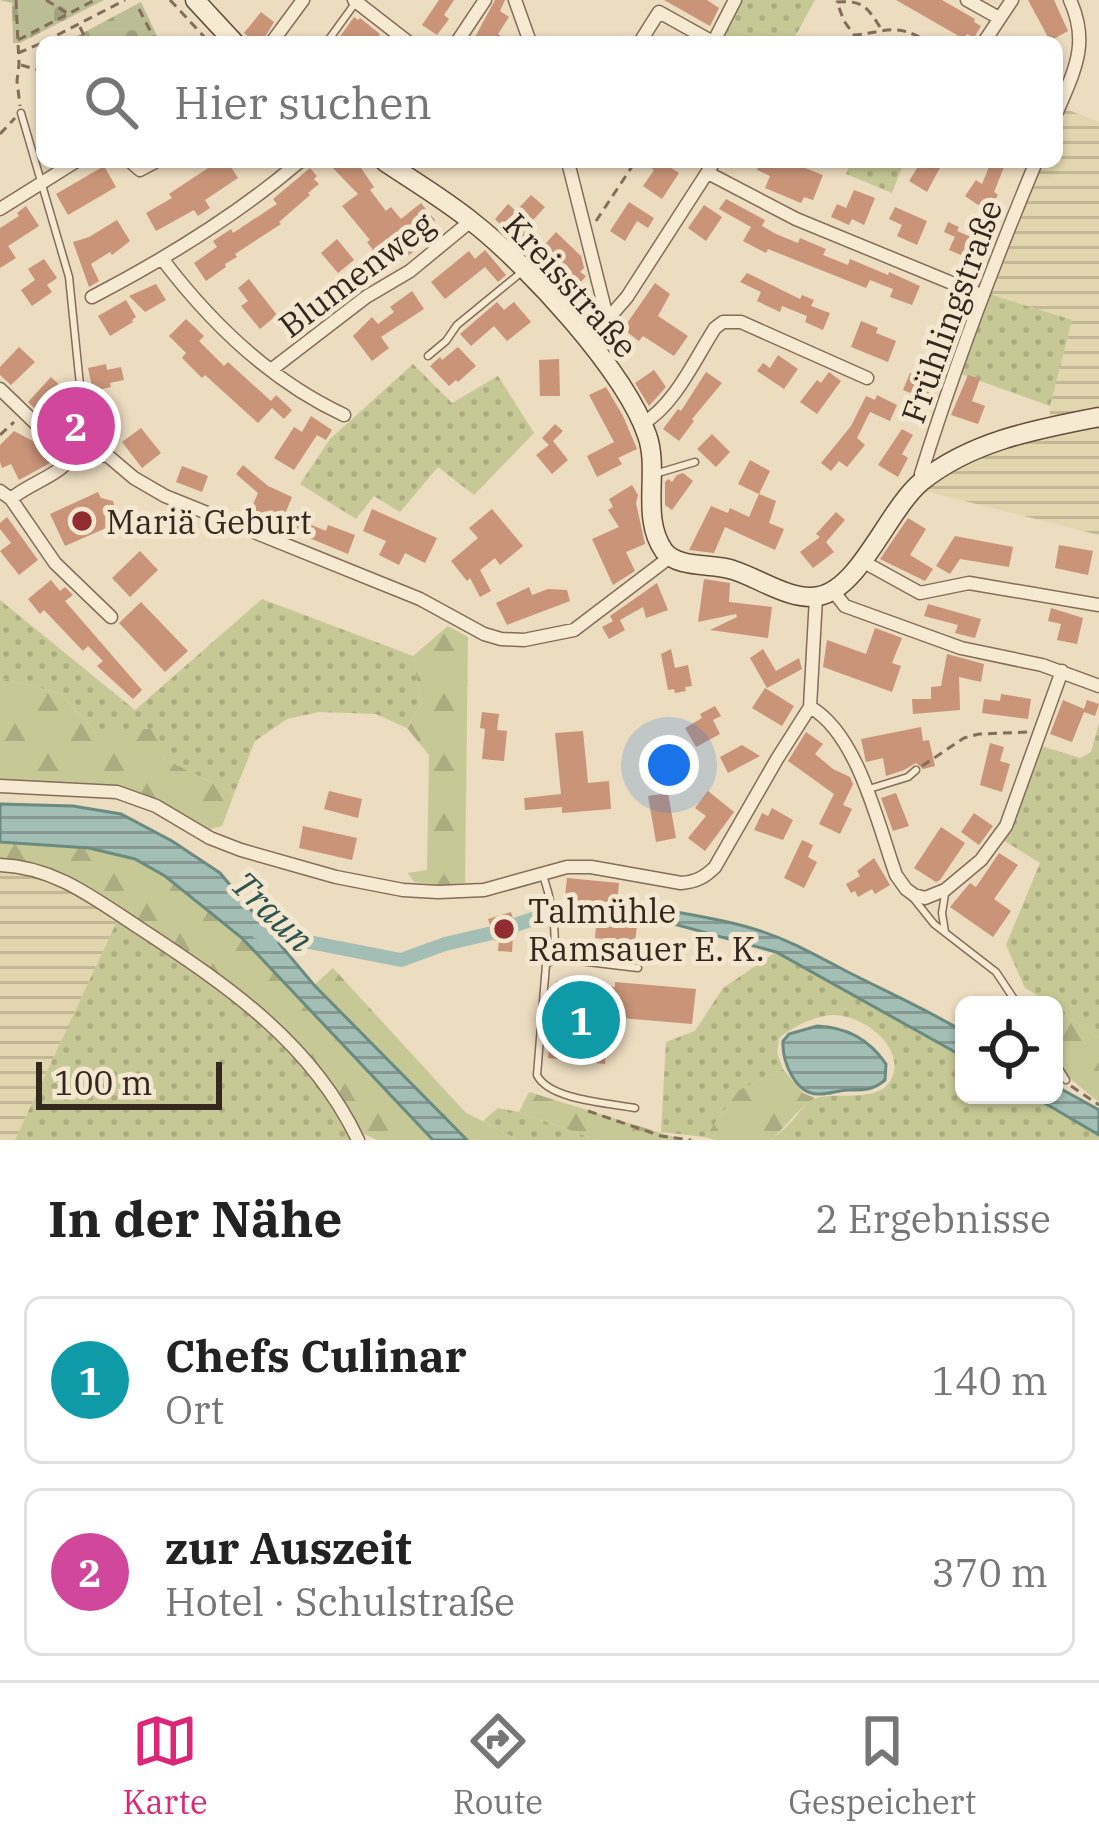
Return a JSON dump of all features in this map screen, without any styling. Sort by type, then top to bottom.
[{"type":"street","points":[[195,0],[228,36]]},
{"type":"street","points":[[276,36],[303,0]]},
{"type":"street","points":[[461,36],[484,0]]},
{"type":"street","points":[[515,0],[528,36]]},
{"type":"street","points":[[717,36],[735,0]]},
{"type":"street","points":[[967,0],[999,18]]},
{"type":"street","points":[[988,36],[1012,0]]},
{"type":"street","points":[[1063,97],[1079,56],[1078,22],[1070,0]]},
{"type":"street","points":[[355,1],[400,36]]},
{"type":"street","points":[[644,36],[659,12],[702,36]]},
{"type":"street","points":[[0,209],[64,168]]},
{"type":"street","points":[[92,297],[163,260],[292,168]]},
{"type":"street","name":"Kreisstraße","points":[[394,168],[472,220],[524,270],[610,369],[650,447],[655,529],[670,557]]},
{"type":"street","points":[[570,168],[608,321]]},
{"type":"street","points":[[588,342],[627,297],[711,168],[796,219],[981,295]]},
{"type":"street","name":"Frühlingstraße","points":[[925,479],[921,474],[981,295],[1034,168]]},
{"type":"street","name":"Blumenweg","points":[[271,370],[366,297],[410,271],[472,220]]},
{"type":"street","points":[[163,260],[242,347],[294,388],[344,416]]},
{"type":"street","points":[[642,424],[667,403],[723,322],[741,322],[867,378]]},
{"type":"street","points":[[0,389],[49,437],[74,452],[115,460],[165,496],[420,599],[501,639],[542,638],[574,630],[670,557],[726,568],[804,597],[824,594],[862,561],[900,505],[925,479],[996,441],[1099,417]]},
{"type":"street","points":[[74,452],[66,465],[5,495],[56,563],[111,617]]},
{"type":"street","points":[[862,561],[920,592],[969,583],[1099,605]]},
{"type":"street","points":[[824,594],[961,648],[1063,671],[1099,686]]},
{"type":"street","points":[[0,786],[117,792],[241,850],[403,890],[484,890],[567,867],[681,883],[701,878],[715,866],[810,707],[824,594]]},
{"type":"street","points":[[810,707],[825,716],[853,754],[896,875],[906,890],[925,898],[945,890],[981,860],[1001,835],[1063,671]]},
{"type":"street","points":[[0,865],[34,868],[74,885],[211,974],[274,1027],[315,1071],[358,1140]]},
{"type":"lane","points":[[331,36],[355,1]]},
{"type":"lane","points":[[21,114],[36,168]]},
{"type":"lane","points":[[36,168],[69,277],[80,395],[107,427],[101,454]]},
{"type":"lane","points":[[428,356],[457,325],[524,270]]},
{"type":"lane","points":[[652,473],[695,462]]},
{"type":"lane","points":[[866,790],[916,770]]},
{"type":"lane","points":[[543,875],[556,942],[554,958],[546,965],[537,1076],[556,1093],[635,1108]]},
{"type":"lane","points":[[945,890],[945,932]]},
{"type":"lane","points":[[914,895],[934,924],[996,972],[1012,996]]},
{"type":"lane","points":[[554,958],[638,968]]},
{"type":"lane","points":[[1063,1075],[1066,1080]]},
{"type":"path","points":[[0,134],[21,114],[16,0]]},
{"type":"path","points":[[46,0],[68,14]]},
{"type":"path","points":[[16,40],[95,0]]},
{"type":"path","points":[[57,36],[125,0]]},
{"type":"path","points":[[170,0],[203,36]]},
{"type":"path","points":[[880,28],[867,7],[837,1],[854,34],[880,28],[917,36]]},
{"type":"path","points":[[139,9],[153,36]]},
{"type":"path","points":[[79,25],[84,36]]},
{"type":"path","points":[[18,53],[36,46]]},
{"type":"path","points":[[19,64],[36,69]]},
{"type":"path","points":[[588,233],[631,168]]},
{"type":"path","points":[[0,435],[24,412]]},
{"type":"path","points":[[916,770],[970,736],[1040,732]]},
{"type":"path","points":[[1066,1080],[1099,1105]]},
{"type":"path","points":[[556,1093],[562,1101],[635,1128],[691,1140]]},
{"type":"shaded area","points":[[1066,109],[1099,122],[1099,413],[1050,423],[1072,320],[989,294],[1042,168],[1063,168]]},
{"type":"shaded area","points":[[1099,422],[1099,535],[921,490],[980,451]]},
{"type":"shaded area","points":[[0,869],[54,880],[118,919],[15,1140],[0,1140]]},
{"type":"green space","points":[[0,0],[104,0],[13,43],[12,3]]},
{"type":"green space","points":[[741,0],[815,0],[795,36],[722,36]]},
{"type":"green space","points":[[141,2],[157,36],[77,36]]},
{"type":"green space","points":[[848,168],[902,168],[892,193],[846,174]]},
{"type":"green space","points":[[989,294],[1072,320],[1050,406],[958,373]]},
{"type":"green space","points":[[413,364],[452,403],[498,376],[534,433],[474,495],[438,467],[400,512],[374,496],[356,519],[300,484],[330,439]]},
{"type":"green space","points":[[262,599],[413,656],[421,704],[407,728],[376,714],[319,712],[287,719],[255,741],[234,794],[161,757],[97,734],[60,693],[0,678],[0,600],[135,710]]},
{"type":"green space","points":[[448,626],[468,637],[465,883],[438,885],[414,882],[408,873],[427,870],[429,755],[407,728],[421,704],[413,656]]},
{"type":"green space","points":[[0,678],[60,693],[97,734],[158,728],[161,757],[234,794],[222,826],[208,830],[152,799],[0,780]]},
{"type":"green space","points":[[1099,723],[1099,1038],[1063,1014],[1063,996],[1039,996],[1025,988],[1006,945],[1040,863],[1003,840],[1038,745],[1080,758],[1091,752]]},
{"type":"green space","points":[[0,842],[89,848],[135,859],[165,876],[242,938],[433,1140],[377,1140],[360,1132],[283,1031],[113,907],[0,861]]},
{"type":"green space","points":[[118,919],[200,974],[276,1035],[320,1084],[355,1140],[15,1140]]},
{"type":"green space","points":[[776,952],[955,1052],[955,1104],[1046,1104],[1099,1135],[1099,1140],[771,1140],[815,1099],[869,1094],[891,1080],[893,1055],[878,1034],[855,1020],[830,1015],[803,1023],[779,1038],[777,1053],[783,1069],[739,1090],[705,1137],[661,1132],[666,1042],[695,1031],[723,988]]},
{"type":"green space","points":[[333,968],[465,1112],[518,1140],[467,1140],[314,985]]},
{"type":"green space","points":[[1063,1014],[1099,1038],[1099,1102],[1065,1072]]},
{"type":"green space","points":[[783,1069],[803,1093],[815,1098],[771,1140],[705,1137],[739,1090]]},
{"type":"green space","points":[[529,1092],[684,1140],[597,1140],[519,1112]]},
{"type":"green space","points":[[498,1108],[597,1140],[518,1140],[483,1121]]},
{"type":"water","points":[[0,804],[73,806],[121,814],[220,873],[314,985],[467,1140],[433,1140],[242,938],[165,876],[135,859],[89,848],[0,842]]},
{"type":"water","points":[[617,900],[767,933],[955,1027],[955,1052],[776,952],[656,919],[616,914]]},
{"type":"water","points":[[817,1026],[865,1041],[886,1064],[885,1080],[867,1089],[826,1094],[803,1089],[788,1067],[783,1041],[789,1034]]},
{"type":"water","points":[[1063,1090],[1099,1110],[1099,1135],[1046,1104],[1063,1104]]},
{"type":"building","points":[[439,0],[454,0],[444,15],[449,19],[437,35],[422,25]]},
{"type":"building","points":[[495,0],[505,0],[500,11],[509,17],[501,36],[476,36]]},
{"type":"building","points":[[664,0],[707,0],[719,8],[710,26]]},
{"type":"building","points":[[896,0],[942,0],[981,26],[975,36],[959,36]]},
{"type":"building","points":[[1028,0],[1054,0],[1068,31],[1047,36]]},
{"type":"building","points":[[261,12],[274,22],[266,36],[244,33]]},
{"type":"building","points":[[354,17],[380,34],[378,36],[340,36]]},
{"type":"building","points":[[101,168],[116,187],[68,215],[56,194]]},
{"type":"building","points":[[208,168],[232,168],[238,178],[205,200],[210,208],[198,216],[194,210],[156,231],[146,213],[172,198],[169,194]]},
{"type":"building","points":[[310,168],[319,184],[310,195],[281,224],[235,254],[206,281],[194,263],[217,247],[213,241],[277,204],[273,199]]},
{"type":"building","points":[[333,168],[361,168],[386,211],[391,207],[401,219],[421,203],[435,220],[412,239],[419,247],[402,261],[392,248],[368,265],[372,270],[362,279],[353,267],[373,250],[342,206],[358,194]]},
{"type":"building","points":[[651,168],[671,168],[679,173],[662,199],[643,186]]},
{"type":"building","points":[[805,168],[823,175],[813,200],[804,197],[801,203],[765,188],[770,176],[757,170]]},
{"type":"building","points":[[917,168],[940,168],[927,192],[909,181]]},
{"type":"building","points":[[989,168],[1004,168],[994,192],[998,195],[987,211],[965,196],[976,180],[982,184]]},
{"type":"building","points":[[854,190],[875,198],[864,225],[831,217],[837,204],[846,208]]},
{"type":"building","points":[[531,195],[545,207],[524,230],[539,245],[530,255],[495,219],[508,204],[516,211]]},
{"type":"building","points":[[726,199],[765,220],[762,226],[776,234],[826,249],[823,255],[848,265],[850,259],[920,286],[912,305],[890,297],[893,289],[870,280],[866,288],[743,241],[751,227],[719,209]]},
{"type":"building","points":[[629,202],[654,218],[648,228],[637,221],[625,241],[610,231]]},
{"type":"building","points":[[704,205],[722,217],[706,241],[688,228]]},
{"type":"building","points":[[26,206],[39,226],[8,246],[16,258],[0,268],[0,228]]},
{"type":"building","points":[[895,207],[927,221],[917,245],[897,236],[902,225],[889,219]]},
{"type":"building","points":[[117,220],[130,241],[91,264],[99,281],[89,287],[73,242]]},
{"type":"building","points":[[948,222],[976,239],[968,258],[949,250],[955,237],[944,232]]},
{"type":"building","points":[[556,232],[581,256],[584,268],[580,272],[586,276],[575,289],[538,252]]},
{"type":"building","points":[[337,239],[354,260],[338,273],[321,253]]},
{"type":"building","points":[[485,250],[506,275],[498,282],[485,267],[445,299],[431,282],[469,251],[475,259]]},
{"type":"building","points":[[44,259],[57,278],[47,285],[52,292],[32,306],[21,290],[35,280],[28,269]]},
{"type":"building","points":[[747,273],[800,299],[802,295],[814,300],[811,306],[830,313],[823,330],[805,322],[807,316],[782,306],[780,312],[757,301],[761,292],[740,282]]},
{"type":"building","points":[[249,279],[277,315],[260,329],[241,306],[248,301],[238,288]]},
{"type":"building","points":[[655,283],[670,294],[658,316],[688,336],[674,356],[623,329]]},
{"type":"building","points":[[156,284],[166,300],[145,312],[129,296]]},
{"type":"building","points":[[412,291],[424,309],[381,337],[389,348],[372,361],[353,336],[372,317],[378,324],[394,312],[390,307]]},
{"type":"building","points":[[126,300],[136,317],[110,336],[98,316]]},
{"type":"building","points":[[497,302],[504,310],[514,302],[531,322],[507,341],[494,326],[471,346],[460,334]]},
{"type":"building","points":[[186,319],[204,336],[199,341],[224,366],[228,362],[271,401],[276,395],[292,410],[284,419],[272,408],[258,423],[182,358],[186,353],[169,336]]},
{"type":"building","points":[[861,321],[896,341],[888,362],[851,347]]},
{"type":"building","points":[[19,347],[35,362],[11,385],[0,375],[0,367]]},
{"type":"building","points":[[458,347],[476,366],[449,386],[430,366]]},
{"type":"building","points":[[778,355],[798,369],[784,389],[757,371],[763,363],[770,368]]},
{"type":"building","points":[[559,359],[560,396],[540,396],[539,360]]},
{"type":"building","points":[[106,364],[107,370],[121,367],[124,380],[93,391],[88,368]]},
{"type":"building","points":[[654,370],[666,387],[649,406],[635,383]]},
{"type":"building","points":[[706,372],[722,383],[679,441],[663,429]]},
{"type":"building","points":[[829,372],[841,381],[817,414],[800,402]]},
{"type":"building","points":[[910,373],[939,385],[933,402],[903,390]]},
{"type":"building","points":[[968,375],[980,379],[972,401],[985,406],[978,424],[951,415]]},
{"type":"building","points":[[51,377],[69,394],[58,406],[99,428],[92,444],[58,430],[28,402]]},
{"type":"building","points":[[606,387],[637,449],[618,458],[622,464],[597,477],[587,456],[614,442],[589,395]]},
{"type":"building","points":[[877,395],[897,405],[890,421],[870,412],[857,438],[865,445],[847,467],[839,461],[831,471],[821,463],[851,426],[866,396],[875,400]]},
{"type":"building","points":[[311,416],[332,430],[326,440],[317,435],[294,470],[274,458],[294,427],[302,432]]},
{"type":"building","points":[[555,424],[563,431],[553,441],[568,460],[552,474],[536,455],[549,445],[542,438]]},
{"type":"building","points":[[141,428],[161,453],[142,468],[122,442]]},
{"type":"building","points":[[902,429],[913,435],[902,454],[908,458],[898,477],[878,465]]},
{"type":"building","points":[[14,431],[44,447],[50,463],[19,480],[11,464],[2,468],[0,462],[0,445]]},
{"type":"building","points":[[712,434],[730,452],[716,467],[697,449]]},
{"type":"building","points":[[750,460],[770,471],[759,494],[738,484]]},
{"type":"building","points":[[243,465],[268,486],[292,497],[285,514],[326,531],[328,525],[355,535],[348,554],[249,513],[258,493],[236,474]]},
{"type":"building","points":[[182,466],[208,476],[202,492],[176,482]]},
{"type":"building","points":[[683,473],[693,481],[672,510],[665,505],[665,482]]},
{"type":"building","points":[[632,485],[638,495],[645,544],[626,552],[635,571],[613,585],[592,539],[619,527],[608,510],[613,507],[609,499]]},
{"type":"building","name":"Mariä Geburt","points":[[98,492],[101,498],[113,501],[113,525],[65,546],[50,514]]},
{"type":"building","points":[[759,494],[776,501],[769,523],[784,529],[775,550],[725,527],[714,553],[689,550],[711,506],[749,517]]},
{"type":"building","points":[[372,509],[437,538],[425,563],[405,553],[399,565],[379,555],[386,541],[363,531]]},
{"type":"building","points":[[492,509],[523,546],[500,565],[495,558],[480,570],[491,591],[480,597],[470,578],[467,581],[451,561],[478,538],[469,528]]},
{"type":"building","points":[[836,512],[845,520],[826,542],[834,552],[813,568],[800,552],[820,537],[816,534]]},
{"type":"building","points":[[7,517],[38,560],[19,575],[0,551],[11,543],[0,529]]},
{"type":"building","points":[[908,518],[926,529],[910,555],[933,569],[925,581],[880,559]]},
{"type":"building","points":[[955,536],[1013,547],[1009,567],[960,559],[950,574],[936,566]]},
{"type":"building","points":[[1059,545],[1093,551],[1088,575],[1055,568]]},
{"type":"building","points":[[140,551],[158,570],[130,597],[112,578]]},
{"type":"building","points":[[704,579],[730,583],[729,602],[772,607],[768,638],[710,630],[736,614],[698,622]]},
{"type":"building","points":[[51,580],[60,591],[65,587],[73,595],[65,601],[142,690],[133,699],[97,666],[103,661],[88,646],[83,651],[28,599]]},
{"type":"building","points":[[657,583],[668,610],[646,618],[643,607],[620,620],[625,630],[609,639],[602,627],[613,621],[610,616]]},
{"type":"building","points":[[529,587],[532,595],[548,589],[567,590],[570,601],[507,625],[496,603]]},
{"type":"building","points":[[141,602],[188,651],[165,672],[119,623]]},
{"type":"building","points":[[928,604],[981,619],[975,638],[955,633],[958,625],[924,616]]},
{"type":"building","points":[[1051,608],[1083,618],[1077,644],[1057,640],[1061,624],[1048,621]]},
{"type":"building","points":[[875,628],[902,638],[892,663],[901,666],[892,692],[823,667],[827,640],[866,654]]},
{"type":"building","points":[[671,649],[675,668],[688,665],[692,686],[685,687],[686,691],[668,690],[661,654]]},
{"type":"building","points":[[763,649],[776,671],[799,658],[802,669],[767,688],[750,658]]},
{"type":"building","points":[[947,654],[984,664],[981,682],[959,677],[960,710],[913,714],[912,699],[931,699],[931,687],[941,686]]},
{"type":"building","points":[[765,688],[794,706],[782,726],[752,708]]},
{"type":"building","points":[[1001,694],[1031,699],[1028,719],[982,713],[984,699],[1000,701]]},
{"type":"building","points":[[1063,700],[1084,709],[1087,700],[1099,704],[1095,716],[1084,712],[1072,742],[1050,734]]},
{"type":"building","points":[[715,706],[721,716],[713,720],[720,734],[696,747],[685,728]]},
{"type":"building","points":[[482,712],[499,714],[497,730],[507,731],[504,761],[482,759]]},
{"type":"building","points":[[921,727],[935,766],[923,769],[916,763],[886,776],[883,758],[866,762],[861,739]]},
{"type":"building","points":[[583,731],[588,783],[609,781],[611,809],[525,810],[524,798],[561,794],[555,733]]},
{"type":"building","points":[[806,732],[823,744],[815,754],[850,777],[853,784],[843,805],[852,809],[840,834],[819,824],[834,794],[788,761]]},
{"type":"building","points":[[990,743],[1004,747],[1000,761],[1010,764],[1002,792],[980,785]]},
{"type":"building","points":[[742,745],[760,756],[728,773],[720,757]]},
{"type":"building","points":[[329,791],[362,799],[358,818],[324,809]]},
{"type":"building","points":[[708,791],[734,812],[705,851],[688,838],[706,816],[695,808]]},
{"type":"building","points":[[668,793],[676,838],[656,842],[648,796]]},
{"type":"building","points":[[896,793],[909,826],[893,831],[881,798]]},
{"type":"building","points":[[772,808],[793,820],[783,840],[754,830],[762,813],[768,816]]},
{"type":"building","points":[[974,813],[993,826],[979,845],[961,832]]},
{"type":"building","points":[[303,826],[357,838],[352,860],[299,848]]},
{"type":"building","points":[[941,827],[965,843],[936,882],[914,868]]},
{"type":"building","points":[[802,840],[813,845],[808,857],[817,862],[804,888],[784,878]]},
{"type":"building","points":[[999,853],[1018,865],[994,899],[1011,911],[993,937],[950,907],[970,883],[976,887]]},
{"type":"building","points":[[874,858],[890,885],[858,897],[846,884],[860,876],[857,871]]},
{"type":"building","points":[[567,878],[619,883],[616,914],[638,916],[635,942],[595,938],[597,916],[563,913]]},
{"type":"building","name":"Talmühle Ramsauer E. K.","points":[[511,912],[518,934],[513,936],[512,952],[498,951],[499,940],[495,941],[488,919]]},
{"type":"building","points":[[556,981],[696,989],[692,1024],[609,1017],[605,1064],[548,1058]]},
{"type":"waterway","points":[[515,925],[536,918]]},
{"type":"waterway","name":"Traun","points":[[258,932],[401,960],[492,933]]},
{"type":"place","name":"zur Auszeit","points":[[76,426]]},
{"type":"place","name":"Mariä Geburt","points":[[82,521]]},
{"type":"place","name":"Talmühle Ramsauer E. K.","points":[[504,929]]},
{"type":"place","name":"Chefs Culinar","points":[[581,1020]]}]
